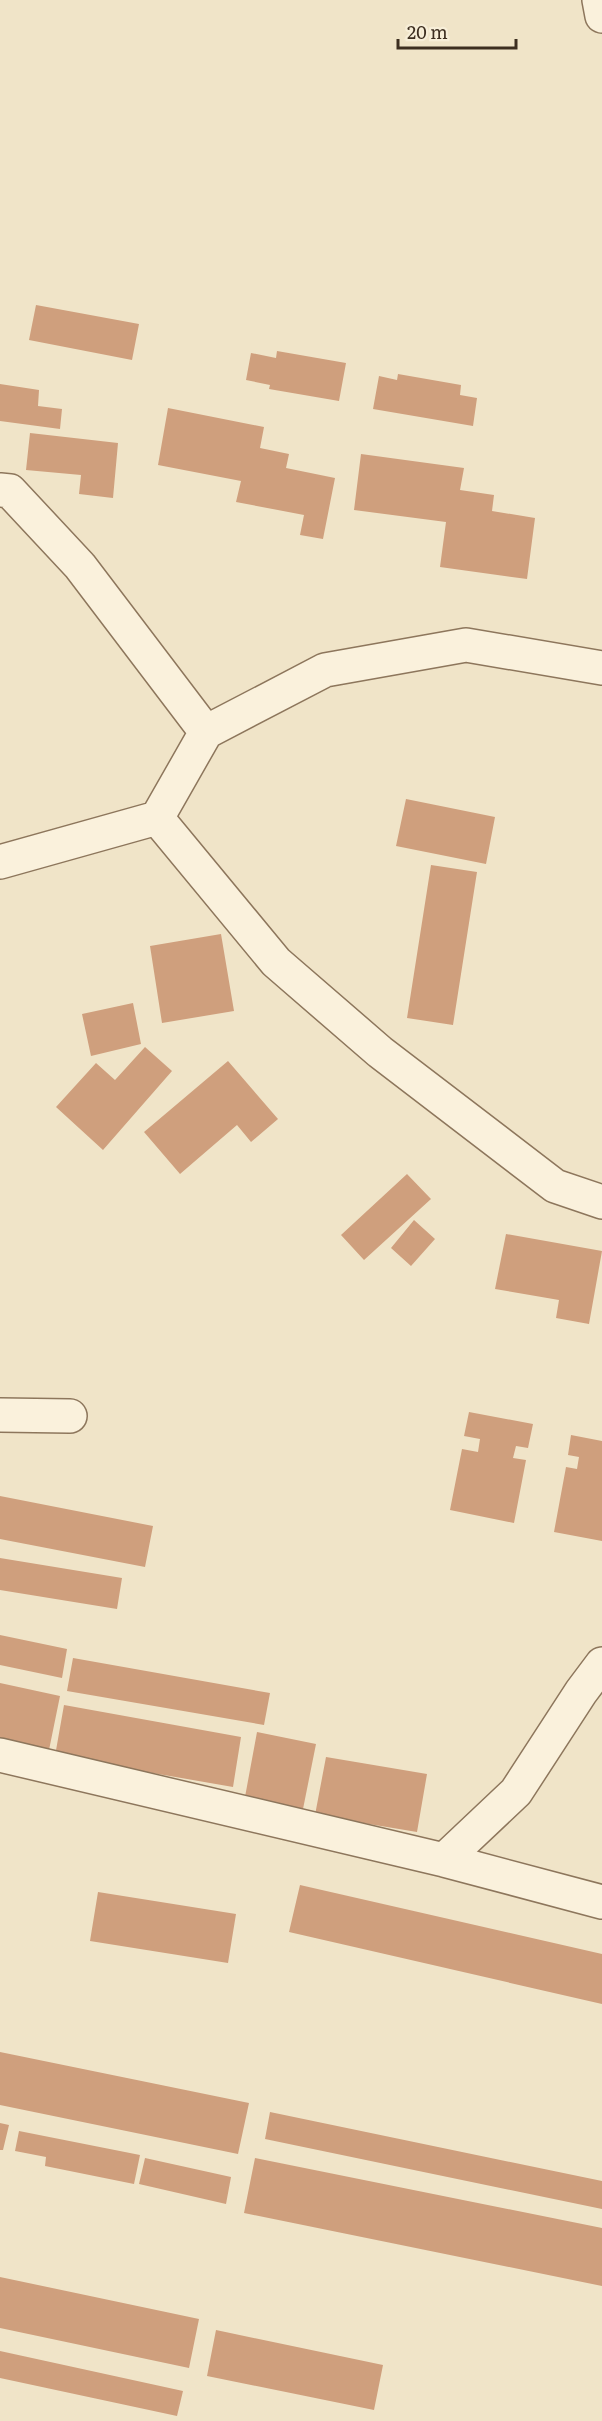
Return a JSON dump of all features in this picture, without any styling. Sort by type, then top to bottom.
[{"type":"street","points":[[599,0],[602,16]]},
{"type":"street","points":[[0,489],[10,491],[80,566],[206,732]]},
{"type":"street","points":[[0,862],[157,818],[206,732],[325,670],[466,645],[602,668]]},
{"type":"street","points":[[157,818],[276,962],[354,1030],[555,1185],[602,1202]]},
{"type":"street","points":[[0,1415],[70,1416]]},
{"type":"street","points":[[444,1860],[516,1792],[581,1692],[602,1664]]},
{"type":"street","points":[[0,1755],[444,1860],[602,1902]]},
{"type":"building","points":[[36,305],[139,324],[132,360],[29,340]]},
{"type":"building","points":[[277,351],[346,363],[339,401],[269,389],[270,385],[246,380],[251,353],[276,358]]},
{"type":"building","points":[[398,374],[461,385],[460,395],[477,398],[473,426],[373,409],[379,376],[397,380]]},
{"type":"building","points":[[0,384],[39,390],[38,406],[62,409],[60,429],[0,421]]},
{"type":"building","points":[[168,408],[264,427],[260,448],[289,454],[286,468],[335,478],[323,539],[300,535],[304,515],[236,502],[241,481],[158,465]]},
{"type":"building","points":[[30,433],[118,443],[113,498],[79,494],[81,475],[26,470]]},
{"type":"building","points":[[361,454],[464,468],[460,490],[494,495],[492,511],[535,518],[527,579],[440,567],[446,522],[354,510]]},
{"type":"building","points":[[406,799],[495,817],[486,864],[396,846]]},
{"type":"building","points":[[431,865],[477,872],[453,1025],[407,1018]]},
{"type":"building","points":[[221,934],[234,1011],[162,1023],[150,946]]},
{"type":"building","points":[[133,1003],[141,1044],[91,1056],[82,1014]]},
{"type":"building","points":[[145,1047],[172,1071],[103,1150],[56,1107],[96,1063],[115,1080]]},
{"type":"building","points":[[228,1061],[278,1119],[251,1142],[237,1125],[180,1174],[144,1132]]},
{"type":"building","points":[[407,1174],[431,1199],[364,1260],[341,1235]]},
{"type":"building","points":[[414,1220],[435,1239],[411,1266],[391,1248]]},
{"type":"building","points":[[506,1234],[602,1251],[589,1324],[556,1318],[559,1300],[495,1289]]},
{"type":"building","points":[[469,1412],[533,1424],[528,1448],[516,1446],[513,1458],[526,1460],[514,1523],[450,1510],[462,1449],[478,1452],[480,1439],[464,1436]]},
{"type":"building","points":[[571,1435],[602,1441],[602,1541],[554,1532],[566,1467],[577,1469],[579,1457],[568,1455]]},
{"type":"building","points":[[0,1496],[153,1526],[145,1567],[0,1539]]},
{"type":"building","points":[[0,1558],[122,1578],[117,1609],[0,1590]]},
{"type":"building","points":[[0,1635],[67,1649],[62,1678],[0,1665]]},
{"type":"building","points":[[73,1658],[270,1693],[264,1725],[67,1691]]},
{"type":"building","points":[[0,1683],[60,1696],[49,1750],[0,1740]]},
{"type":"building","points":[[64,1705],[241,1737],[233,1787],[55,1756]]},
{"type":"building","points":[[257,1732],[316,1744],[303,1809],[245,1797]]},
{"type":"building","points":[[326,1757],[427,1774],[417,1832],[315,1815]]},
{"type":"building","points":[[300,1885],[602,1954],[602,2004],[289,1932]]},
{"type":"building","points":[[98,1892],[236,1914],[228,1963],[90,1941]]},
{"type":"building","points":[[0,2052],[249,2103],[238,2154],[0,2105]]},
{"type":"building","points":[[270,2112],[602,2181],[602,2209],[265,2139]]},
{"type":"building","points":[[0,2123],[9,2125],[3,2150],[0,2150]]},
{"type":"building","points":[[19,2131],[140,2155],[134,2184],[45,2166],[46,2157],[15,2151]]},
{"type":"building","points":[[145,2158],[231,2177],[226,2204],[139,2184]]},
{"type":"building","points":[[255,2158],[602,2228],[602,2286],[244,2213]]},
{"type":"building","points":[[0,2277],[199,2319],[189,2368],[0,2328]]},
{"type":"building","points":[[216,2330],[383,2365],[374,2410],[207,2376]]},
{"type":"building","points":[[0,2351],[183,2391],[177,2416],[0,2378]]}]
